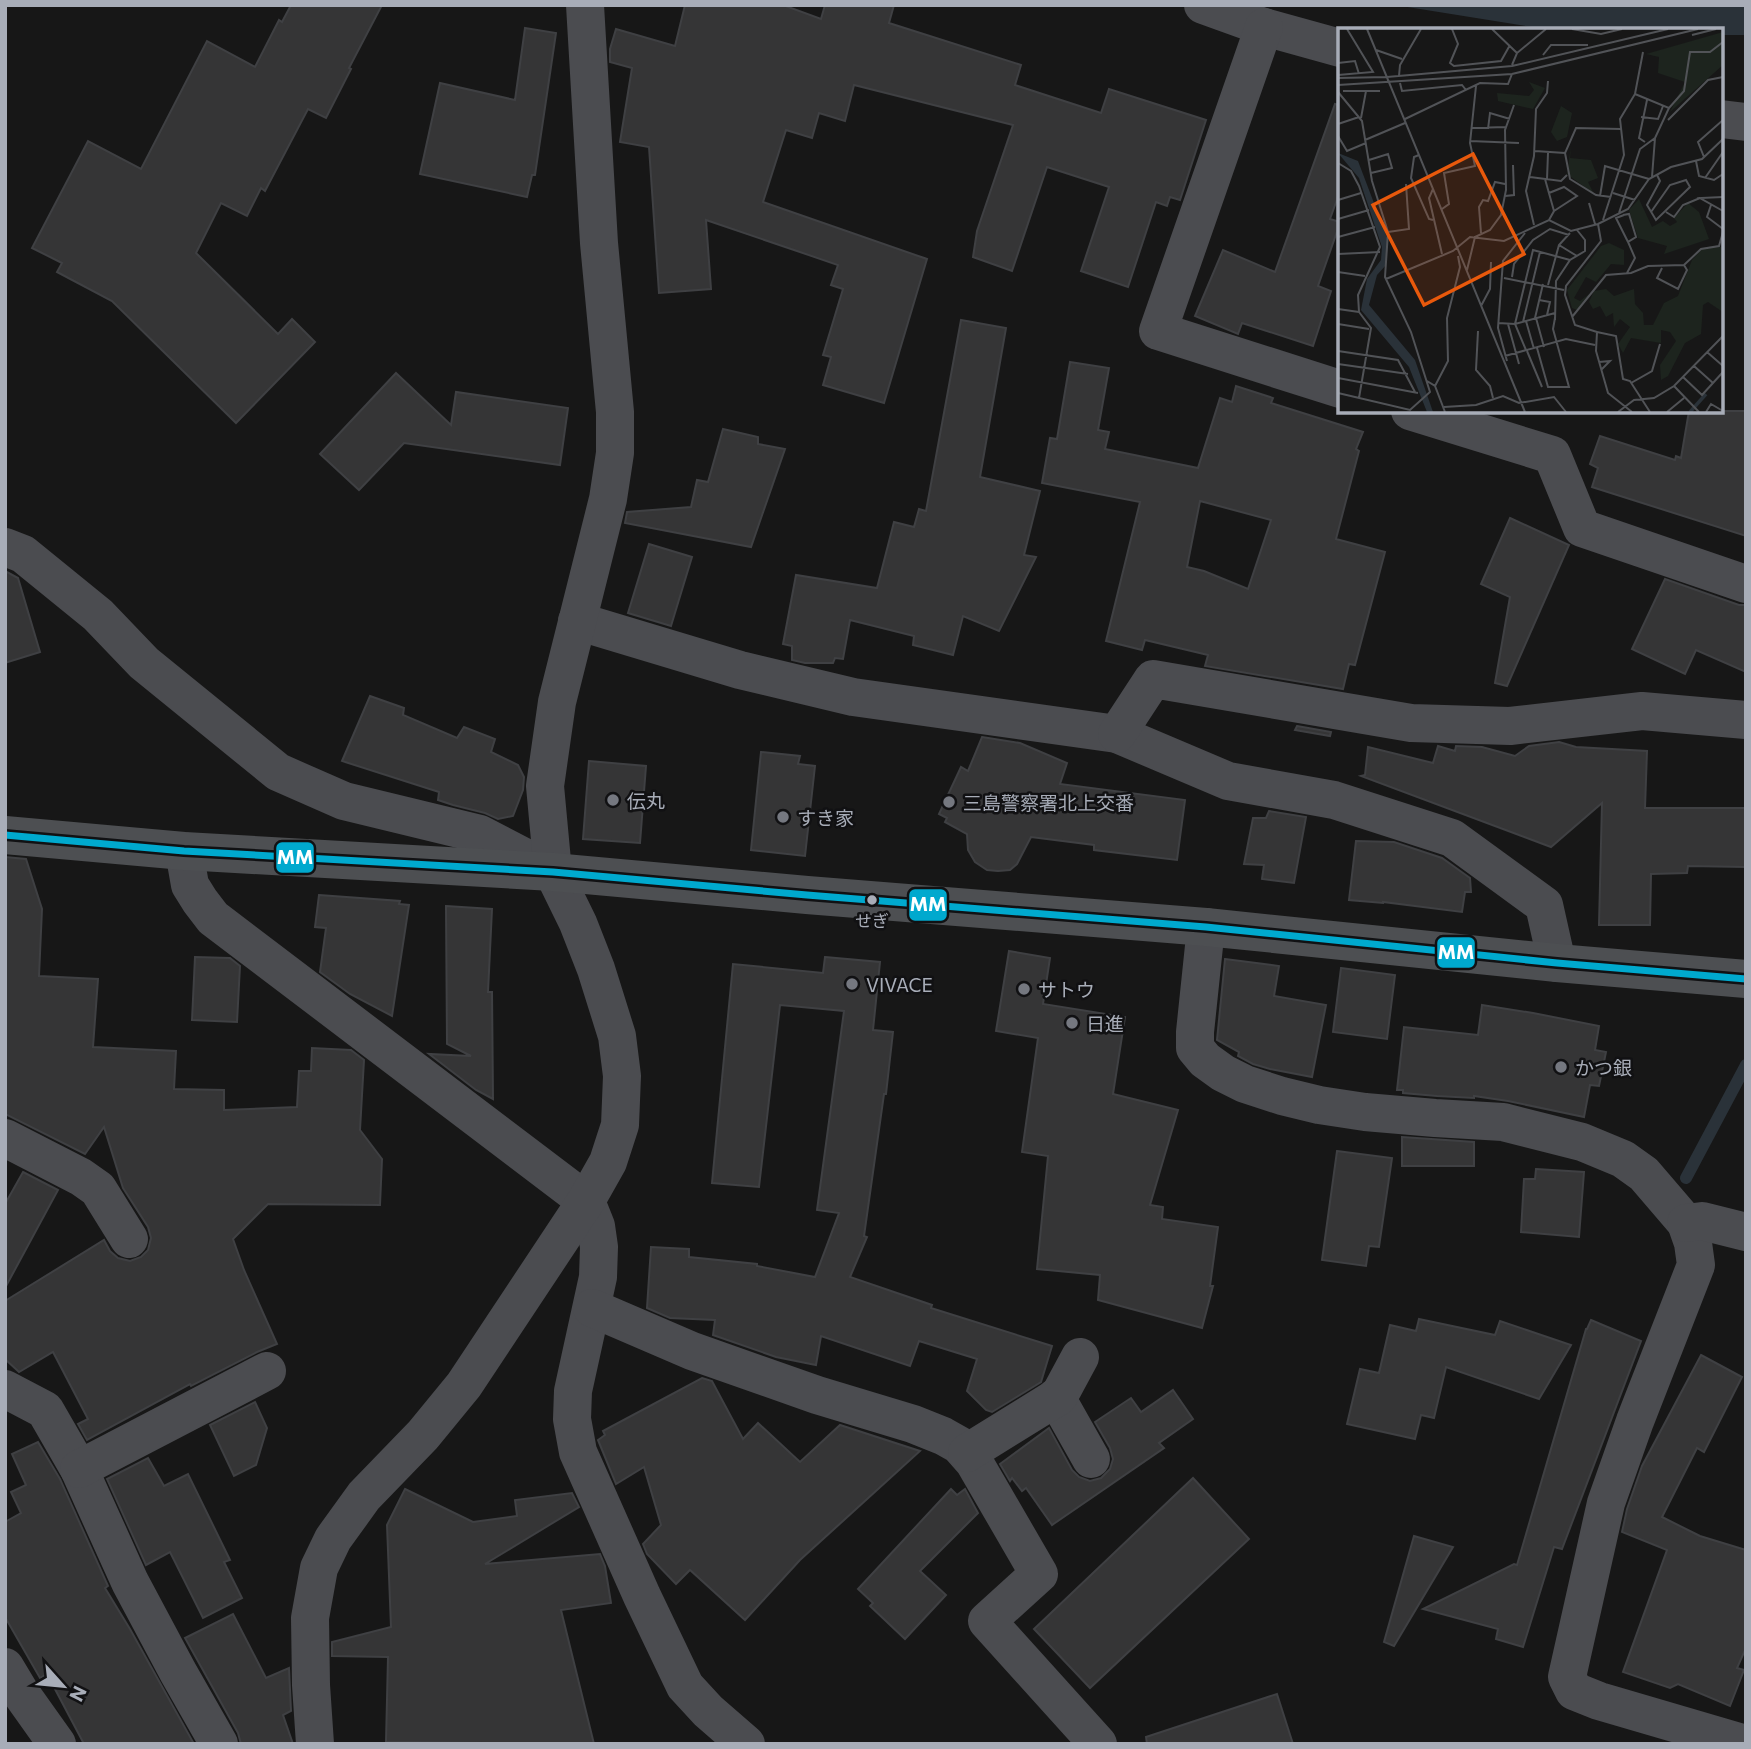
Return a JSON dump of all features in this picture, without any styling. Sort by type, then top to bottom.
[{"type":"main road","points":[[5,835],[184,852],[553,872],[1206,928],[1746,979]]},
{"type":"street","points":[[316,1744],[311,1685],[310,1618],[319,1569],[333,1539],[364,1496],[423,1436],[464,1385],[586,1201],[608,1162],[620,1125],[622,1076],[617,1036],[596,969],[578,923],[553,872],[545,786],[557,702],[608,499],[615,453],[615,412],[599,243],[585,5]]},
{"type":"street","points":[[1203,5],[1264,27],[1338,47]]},
{"type":"street","points":[[1264,27],[1158,331],[1338,388]]},
{"type":"street","points":[[1723,119],[1746,122]]},
{"type":"street","points":[[1416,413],[1552,455],[1582,528],[1746,584]]},
{"type":"street","points":[[5,547],[23,554],[98,615],[144,663],[278,772],[344,801],[480,834],[553,872]]},
{"type":"street","points":[[578,621],[740,670],[853,697],[1117,734],[1228,781],[1334,800],[1452,838],[1544,905],[1557,963]]},
{"type":"street","points":[[1117,734],[1153,678],[1411,723],[1510,726],[1642,711],[1746,720]]},
{"type":"street","points":[[184,852],[190,885],[214,918],[586,1201],[596,1226],[599,1247],[598,1277],[573,1391],[572,1419],[578,1452],[685,1686],[708,1711],[746,1744]]},
{"type":"street","points":[[1206,928],[1195,1048],[1205,1060],[1223,1073],[1245,1084],[1318,1105],[1434,1118],[1503,1122],[1582,1142],[1623,1159],[1644,1174],[1686,1223],[1693,1242],[1696,1265],[1606,1503],[1567,1678],[1574,1690],[1600,1701],[1738,1743]]},
{"type":"street","points":[[5,1138],[81,1177],[98,1189],[129,1239]]},
{"type":"street","points":[[1686,1223],[1702,1221],[1746,1232]]},
{"type":"street","points":[[592,1308],[692,1351],[817,1395],[914,1424],[959,1445],[974,1462],[1039,1574],[987,1621],[1098,1744]]},
{"type":"street","points":[[967,1453],[1059,1396],[1080,1357]]},
{"type":"street","points":[[79,1469],[267,1371]]},
{"type":"street","points":[[5,1389],[45,1410],[79,1469],[130,1582],[219,1744]]},
{"type":"street","points":[[1056,1397],[1091,1459]]},
{"type":"street","points":[[5,1667],[57,1744]]},
{"type":"shaded area","points":[[1395,5],[1746,5],[1746,35],[1723,35],[1723,28],[1539,28]]},
{"type":"building","points":[[291,5],[382,5],[326,118],[308,109],[265,191],[261,188],[247,216],[221,203],[196,253],[278,334],[292,319],[315,342],[236,423],[112,301],[57,272],[62,263],[32,248],[88,141],[141,169],[207,41],[255,67],[279,20],[282,22]]},
{"type":"building","points":[[685,5],[783,5],[821,19],[825,5],[894,5],[889,23],[1021,65],[1015,85],[1101,113],[1109,89],[1206,120],[1180,200],[1170,197],[1167,206],[1156,202],[1128,287],[1081,271],[1109,187],[1047,167],[1012,271],[973,257],[977,231],[1013,125],[854,85],[845,121],[819,113],[812,138],[786,130],[763,202],[927,259],[884,403],[823,385],[831,357],[823,355],[843,289],[831,285],[838,265],[706,220],[711,289],[659,293],[649,147],[620,142],[632,68],[610,62],[610,49],[616,29],[675,46]]},
{"type":"building","points":[[525,28],[556,33],[535,175],[532,175],[527,197],[420,174],[440,83],[515,100]]},
{"type":"building","points":[[1335,104],[1338,105],[1338,197],[1330,219],[1338,221],[1338,229],[1318,286],[1331,291],[1313,346],[1242,323],[1238,334],[1195,316],[1223,250],[1275,272]]},
{"type":"building","points":[[961,320],[1006,328],[980,477],[1040,491],[1024,555],[1036,557],[999,631],[963,616],[953,655],[913,645],[914,636],[850,620],[843,659],[835,658],[833,663],[792,660],[792,646],[783,644],[796,575],[877,588],[894,522],[914,527],[919,509],[926,511]]},
{"type":"building","points":[[1070,362],[1109,368],[1098,430],[1109,432],[1105,449],[1198,468],[1220,398],[1232,402],[1236,386],[1273,398],[1271,403],[1363,432],[1356,449],[1359,451],[1336,539],[1385,552],[1355,665],[1349,664],[1343,689],[1205,666],[1208,655],[1145,640],[1142,650],[1106,641],[1140,502],[1042,483],[1050,438],[1057,439]],"holes":[[[1200,501],[1271,520],[1248,589],[1187,567]]]},
{"type":"building","points":[[396,373],[451,425],[456,392],[568,408],[560,465],[404,443],[359,490],[320,454]]},
{"type":"building","points":[[1746,411],[1746,536],[1592,487],[1598,468],[1590,464],[1600,436],[1675,460],[1676,456],[1681,458],[1689,413]]},
{"type":"building","points":[[723,429],[758,437],[758,444],[785,449],[751,547],[625,523],[627,512],[691,507],[697,480],[708,482]]},
{"type":"building","points":[[1510,518],[1569,545],[1507,686],[1495,683],[1510,597],[1481,584]]},
{"type":"building","points":[[649,544],[692,557],[671,626],[628,613]]},
{"type":"building","points":[[5,571],[18,578],[40,652],[5,663]]},
{"type":"building","points":[[1665,579],[1739,605],[1746,605],[1746,672],[1696,650],[1685,674],[1632,649]]},
{"type":"building","points":[[370,696],[404,708],[403,715],[457,738],[464,727],[495,739],[491,752],[518,765],[524,777],[523,790],[513,816],[498,819],[453,805],[438,800],[439,792],[342,761]]},
{"type":"building","points":[[1297,726],[1331,732],[1330,736],[1295,730]]},
{"type":"building","points":[[982,737],[1020,743],[1067,763],[1060,784],[1185,800],[1177,860],[1094,850],[1094,845],[1031,837],[1017,864],[1010,870],[987,870],[975,862],[968,850],[967,834],[945,822],[947,818],[939,814],[961,767],[968,771]]},
{"type":"building","points":[[1559,742],[1576,747],[1647,751],[1645,808],[1746,808],[1746,867],[1688,866],[1687,873],[1651,874],[1650,925],[1599,925],[1602,803],[1551,847],[1361,776],[1365,775],[1368,747],[1433,763],[1438,746],[1455,751],[1456,746],[1482,747],[1515,756],[1529,746]]},
{"type":"building","points":[[761,752],[800,756],[798,764],[815,766],[805,856],[751,850]]},
{"type":"building","points":[[589,761],[646,766],[640,843],[583,839]]},
{"type":"building","points":[[1269,811],[1306,817],[1294,883],[1262,879],[1264,865],[1244,864],[1253,818],[1266,818]]},
{"type":"building","points":[[1356,841],[1394,842],[1442,858],[1470,878],[1471,892],[1465,892],[1462,912],[1349,900]]},
{"type":"building","points":[[5,857],[26,859],[42,909],[39,976],[98,979],[93,1047],[176,1051],[174,1089],[224,1090],[224,1110],[297,1107],[299,1071],[311,1071],[312,1048],[351,1050],[364,1060],[360,1130],[382,1159],[380,1205],[268,1204],[233,1239],[277,1344],[191,1386],[190,1384],[87,1440],[78,1424],[88,1419],[53,1352],[19,1372],[5,1359],[5,1301],[104,1240],[118,1258],[130,1261],[141,1257],[148,1250],[151,1238],[148,1227],[123,1188],[104,1127],[85,1154],[5,1114]]},
{"type":"building","points":[[319,895],[400,901],[399,904],[409,905],[392,1016],[350,994],[320,972],[326,928],[315,927]]},
{"type":"building","points":[[446,906],[492,909],[488,992],[492,992],[493,1099],[476,1090],[429,1054],[471,1056],[447,1044]]},
{"type":"building","points":[[1009,951],[1050,958],[1043,1004],[1125,1017],[1113,1094],[1178,1110],[1150,1205],[1163,1207],[1162,1219],[1218,1227],[1210,1286],[1213,1286],[1202,1328],[1098,1300],[1100,1275],[1037,1269],[1048,1156],[1022,1152],[1038,1038],[996,1031]]},
{"type":"building","points":[[195,957],[230,958],[240,966],[237,1022],[192,1020]]},
{"type":"building","points":[[825,957],[880,962],[873,1030],[893,1032],[864,1236],[867,1237],[850,1277],[932,1305],[931,1308],[1052,1346],[1041,1382],[992,1412],[986,1410],[967,1391],[977,1359],[919,1341],[910,1366],[821,1336],[816,1365],[776,1357],[713,1335],[715,1320],[670,1318],[647,1308],[651,1247],[689,1249],[689,1257],[757,1264],[815,1277],[839,1213],[817,1210],[844,1011],[780,1005],[759,1187],[712,1183],[733,964],[823,973]]},
{"type":"building","points":[[1225,959],[1279,966],[1274,996],[1326,1005],[1312,1077],[1253,1064],[1238,1056],[1239,1052],[1217,1040]]},
{"type":"building","points":[[1341,968],[1395,975],[1387,1039],[1333,1032]]},
{"type":"building","points":[[1482,1005],[1599,1026],[1595,1050],[1606,1052],[1599,1086],[1590,1085],[1584,1117],[1474,1096],[1437,1096],[1397,1090],[1404,1027],[1478,1035]]},
{"type":"building","points":[[1402,1137],[1474,1142],[1474,1166],[1402,1166]]},
{"type":"building","points":[[1337,1151],[1392,1158],[1379,1247],[1369,1246],[1366,1266],[1322,1260]]},
{"type":"building","points":[[1536,1169],[1584,1172],[1579,1237],[1521,1232],[1524,1179],[1535,1179]]},
{"type":"building","points":[[23,1172],[58,1190],[5,1288],[5,1204]]},
{"type":"building","points":[[1419,1319],[1495,1335],[1500,1321],[1571,1345],[1539,1399],[1446,1367],[1434,1418],[1421,1415],[1415,1439],[1347,1424],[1360,1369],[1379,1373],[1390,1325],[1416,1331]]},
{"type":"building","points":[[1591,1320],[1641,1341],[1562,1549],[1554,1547],[1523,1647],[1496,1639],[1498,1629],[1423,1609],[1514,1564],[1517,1565],[1586,1329]]},
{"type":"building","points":[[1701,1355],[1742,1377],[1704,1452],[1697,1448],[1662,1517],[1700,1536],[1746,1550],[1746,1648],[1737,1668],[1744,1670],[1730,1706],[1678,1684],[1670,1688],[1623,1672],[1667,1550],[1622,1532],[1627,1509],[1642,1466]]},
{"type":"building","points":[[702,1378],[712,1381],[743,1439],[758,1423],[800,1462],[840,1425],[920,1451],[800,1560],[745,1620],[690,1570],[676,1584],[647,1554],[643,1544],[661,1525],[644,1467],[616,1484],[598,1440],[605,1435],[603,1431]]},
{"type":"building","points":[[1173,1390],[1193,1419],[1159,1443],[1164,1448],[1052,1525],[1026,1488],[1022,1491],[1012,1478],[1010,1481],[1000,1464],[1049,1428],[1072,1470],[1079,1477],[1090,1481],[1101,1478],[1110,1469],[1113,1459],[1110,1448],[1095,1422],[1131,1398],[1141,1412]]},
{"type":"building","points":[[255,1402],[267,1428],[256,1465],[234,1476],[210,1425]]},
{"type":"building","points":[[38,1442],[60,1479],[108,1586],[105,1588],[194,1744],[84,1744],[47,1674],[40,1678],[5,1617],[5,1522],[21,1513],[11,1492],[26,1485],[12,1454]]},
{"type":"building","points":[[148,1458],[164,1486],[188,1474],[230,1560],[224,1562],[242,1598],[203,1618],[170,1552],[146,1565],[107,1479]]},
{"type":"building","points":[[1193,1478],[1249,1539],[1090,1688],[1034,1629]]},
{"type":"building","points":[[405,1489],[473,1522],[517,1516],[515,1500],[572,1493],[579,1507],[485,1564],[600,1554],[605,1566],[611,1603],[561,1610],[594,1744],[386,1742],[388,1657],[332,1656],[332,1642],[391,1627],[387,1525]]},
{"type":"building","points":[[951,1489],[957,1495],[965,1489],[978,1513],[920,1571],[946,1595],[905,1639],[870,1606],[873,1603],[858,1589]]},
{"type":"building","points":[[1414,1536],[1453,1547],[1394,1646],[1384,1642]]},
{"type":"building","points":[[233,1614],[266,1678],[289,1668],[291,1711],[283,1715],[293,1744],[241,1744],[238,1733],[185,1638]]},
{"type":"building","points":[[1277,1694],[1293,1744],[1147,1744],[1146,1737]]},
{"type":"waterway","points":[[1686,1178],[1746,1065]]},
{"type":"transit line","name":"MM","points":[[5,835],[184,851],[553,872],[1206,927],[1557,963],[1746,979]]},
{"type":"place","name":"伝丸","points":[[613,800]]},
{"type":"place","name":"三島警察署北上交番","points":[[949,802]]},
{"type":"place","name":"すき家","points":[[783,817]]},
{"type":"place","name":"せぎ","points":[[872,900]]},
{"type":"place","name":"VIVACE","points":[[852,984]]},
{"type":"place","name":"サトウ","points":[[1024,989]]},
{"type":"place","name":"日進","points":[[1072,1023]]},
{"type":"place","name":"かつ銀","points":[[1561,1067]]}]
